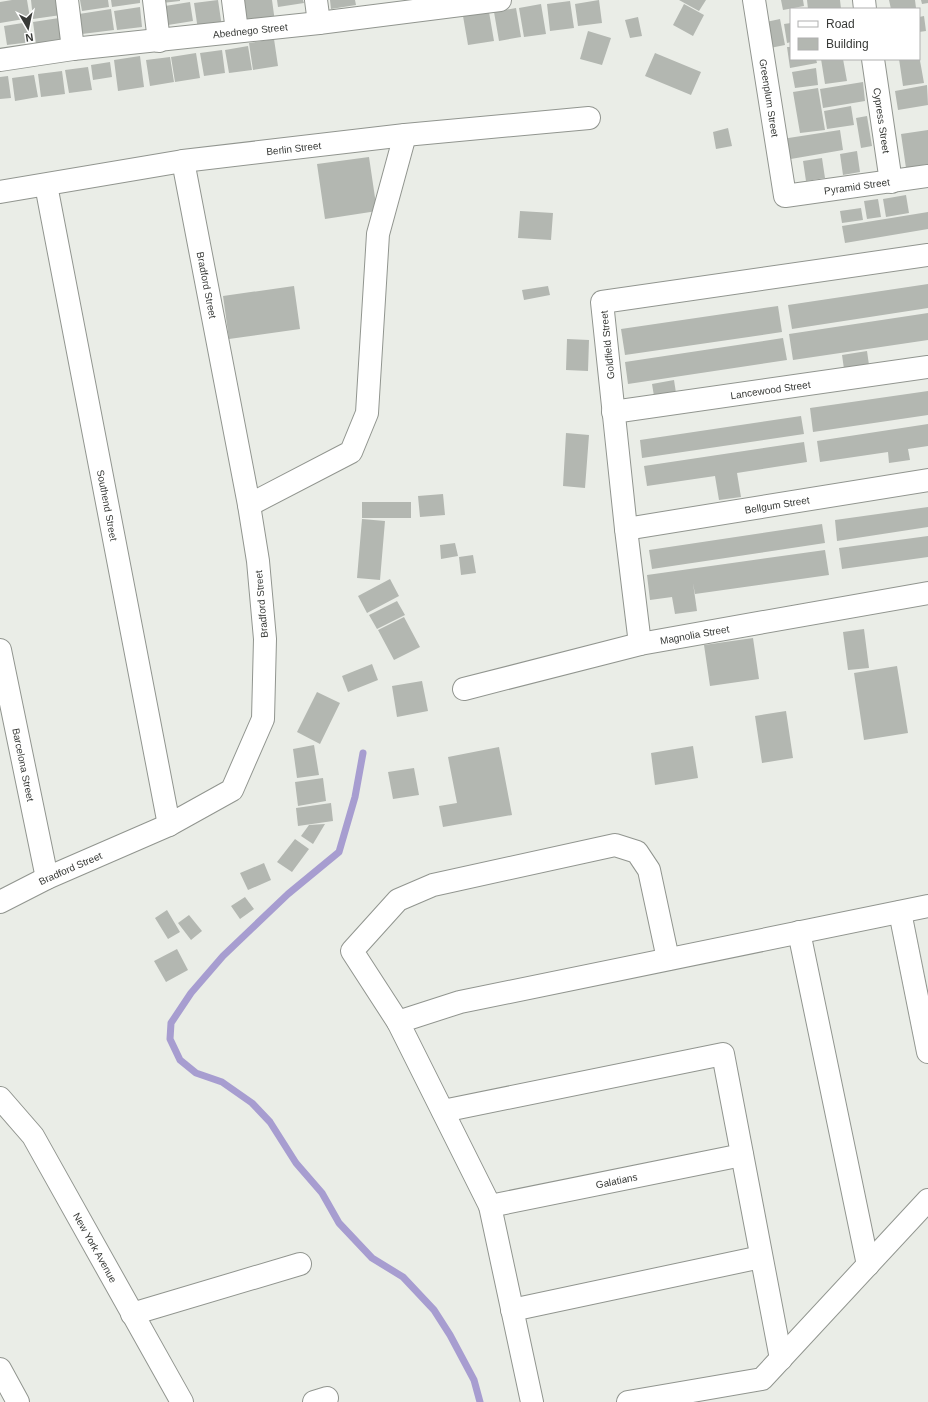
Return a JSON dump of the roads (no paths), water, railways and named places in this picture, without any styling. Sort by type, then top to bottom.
[{"type":"street","points":[[66,0],[73,49]]},
{"type":"street","points":[[154,0],[159,41]]},
{"type":"street","points":[[233,0],[237,31]]},
{"type":"street","points":[[316,0],[319,23]]},
{"type":"street","name":"Abednego Street","points":[[0,60],[73,49],[319,23],[399,6],[500,0]]},
{"type":"street","name":"Greenplum Street","points":[[754,0],[785,196]]},
{"type":"street","name":"Cypress Street","points":[[873,60],[891,182]]},
{"type":"street","name":"Berlin Street","points":[[0,192],[183,161],[405,135],[589,118]]},
{"type":"street","points":[[249,505],[351,452],[367,413],[378,234],[405,135]]},
{"type":"street","name":"Bradford Street","points":[[0,902],[47,878],[169,825],[232,790],[263,719],[265,639],[258,561],[249,505],[183,161]]},
{"type":"street","name":"Pyramid Street","points":[[785,196],[928,176]]},
{"type":"street","name":"Southend Street","points":[[46,185],[169,825]]},
{"type":"street","name":"Goldfield Street","points":[[640,644],[613,412],[602,302],[928,255]]},
{"type":"street","name":"Lancewood Street","points":[[613,412],[928,367]]},
{"type":"street","name":"Bellgum Street","points":[[626,528],[928,480]]},
{"type":"street","name":"Magnolia Street","points":[[464,689],[640,644],[928,593]]},
{"type":"street","name":"Barcelona Street","points":[[0,650],[47,878]]},
{"type":"street","points":[[532,1402],[490,1206],[398,1022],[352,952],[398,900],[432,885],[615,845],[637,852],[649,870],[668,959]]},
{"type":"street","points":[[398,1022],[460,1002],[928,906]]},
{"type":"street","points":[[900,912],[928,1052]]},
{"type":"street","points":[[799,932],[868,1265]]},
{"type":"street","points":[[443,1111],[723,1054],[781,1359]]},
{"type":"street","name":"New York Avenue","points":[[0,1098],[33,1136],[182,1402]]},
{"type":"street","name":"Galatians","points":[[490,1206],[742,1155]]},
{"type":"street","points":[[628,1402],[762,1379],[928,1200]]},
{"type":"street","points":[[512,1310],[761,1256]]},
{"type":"street","points":[[132,1314],[300,1264]]},
{"type":"street","points":[[0,1369],[18,1402]]},
{"type":"waterway","points":[[363,753],[355,797],[339,852],[288,894],[223,956],[191,993],[171,1023],[170,1039],[180,1060],[196,1073],[222,1082],[252,1103],[270,1122],[296,1163],[322,1193],[339,1223],[372,1258],[403,1277],[434,1310],[450,1335],[474,1380],[480,1402]]}]
